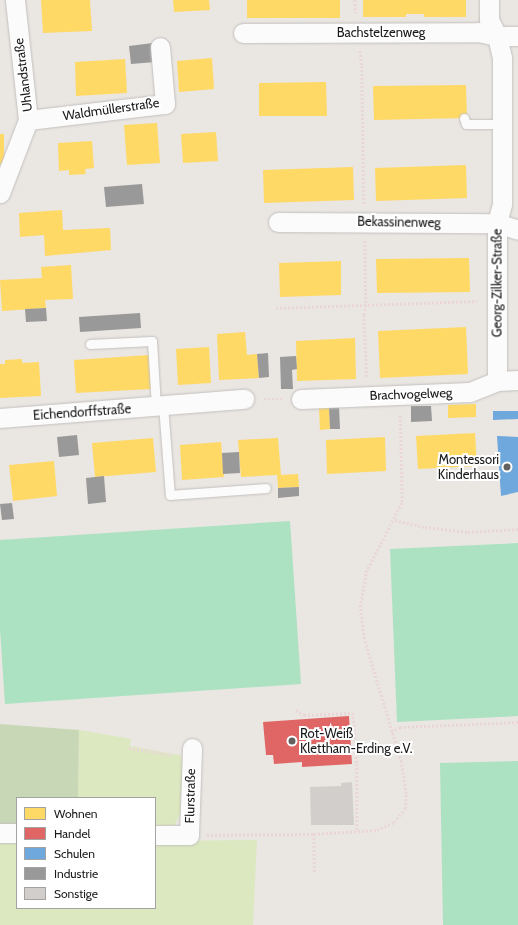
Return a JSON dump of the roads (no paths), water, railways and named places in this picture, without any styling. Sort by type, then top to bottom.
[{"type":"street","name":"Uhlandstraße","points":[[0,193],[28,120],[14,0]]},
{"type":"street","name":"Georg-Zilker-Straße","points":[[489,0],[489,20],[497,36],[502,58],[508,134],[502,204],[497,223],[495,300],[497,381]]},
{"type":"street","name":"Bachstelzenweg","points":[[243,33],[478,32],[497,36],[518,36]]},
{"type":"street","name":"Waldmüllerstraße","points":[[28,120],[165,104],[160,48]]},
{"type":"street","name":"Bekassinenweg","points":[[278,222],[364,221],[497,223],[518,230]]},
{"type":"street","name":"Brachvogelweg","points":[[302,399],[470,392],[497,381],[518,380]]},
{"type":"street","name":"Eichendorffstraße","points":[[0,418],[244,399]]},
{"type":"street","name":"Flurstraße","points":[[156,835],[189,835],[191,753]]},
{"type":"street","points":[[0,833],[16,833]]},
{"type":"lane","points":[[464,118],[466,124],[508,134]]},
{"type":"lane","points":[[90,344],[152,341],[170,495],[266,488]]},
{"type":"place","name":"Montessori Kinderhaus","points":[[507,467]]},
{"type":"place","name":"Rot-Weiß Klettham-Erding e.V.","points":[[292,741]]}]
